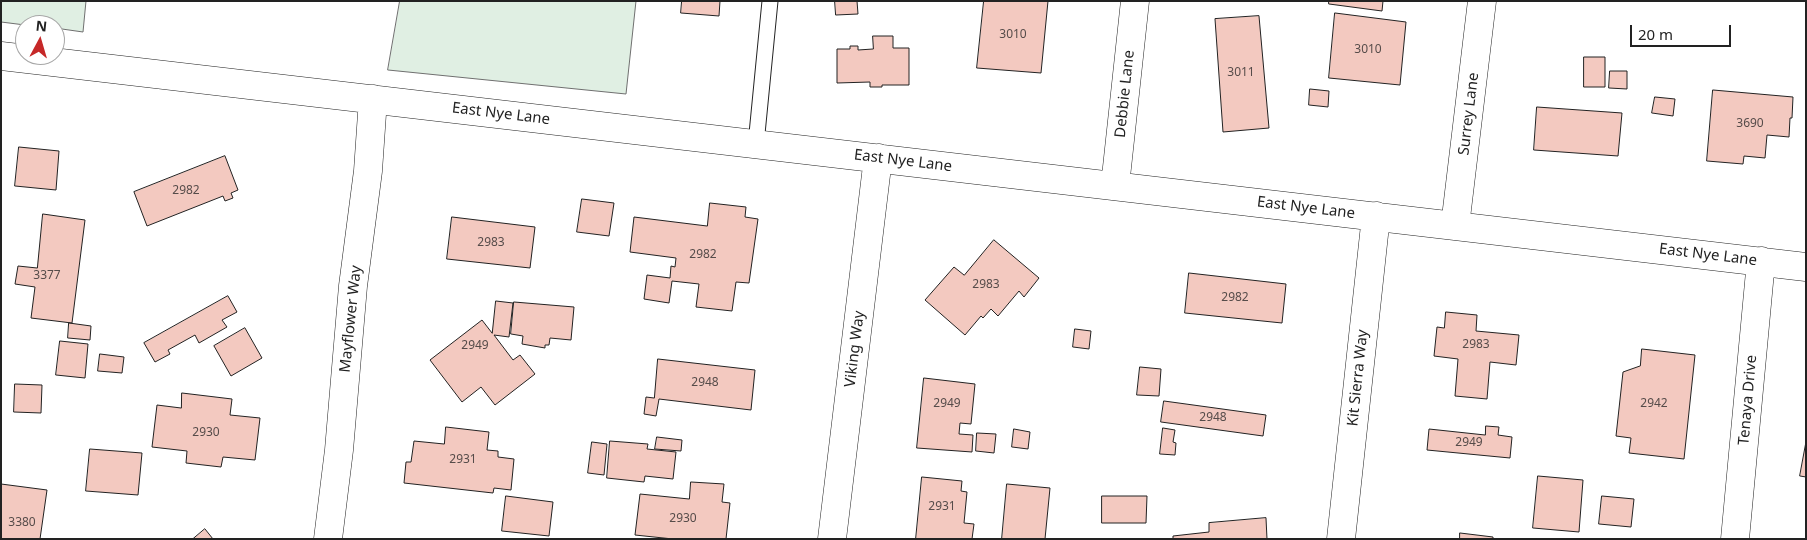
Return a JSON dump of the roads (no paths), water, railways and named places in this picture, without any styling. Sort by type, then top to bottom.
[{"type":"street","name":"Debbie Lane","points":[[1115,186],[1135,1]]},
{"type":"street","name":"Surrey Lane","points":[[1455,226],[1482,1]]},
{"type":"street","name":"East Nye Lane","points":[[1,56],[1806,267]]},
{"type":"street","name":"Mayflower Way","points":[[328,539],[339,450],[353,286],[368,171],[373,99]]},
{"type":"street","name":"Viking Way","points":[[832,539],[878,158]]},
{"type":"street","name":"Kit Sierra Way","points":[[1341,539],[1376,216]]},
{"type":"street","name":"Tenaya Drive","points":[[1735,539],[1761,262]]},
{"type":"lane","points":[[756,144],[770,1]]}]
